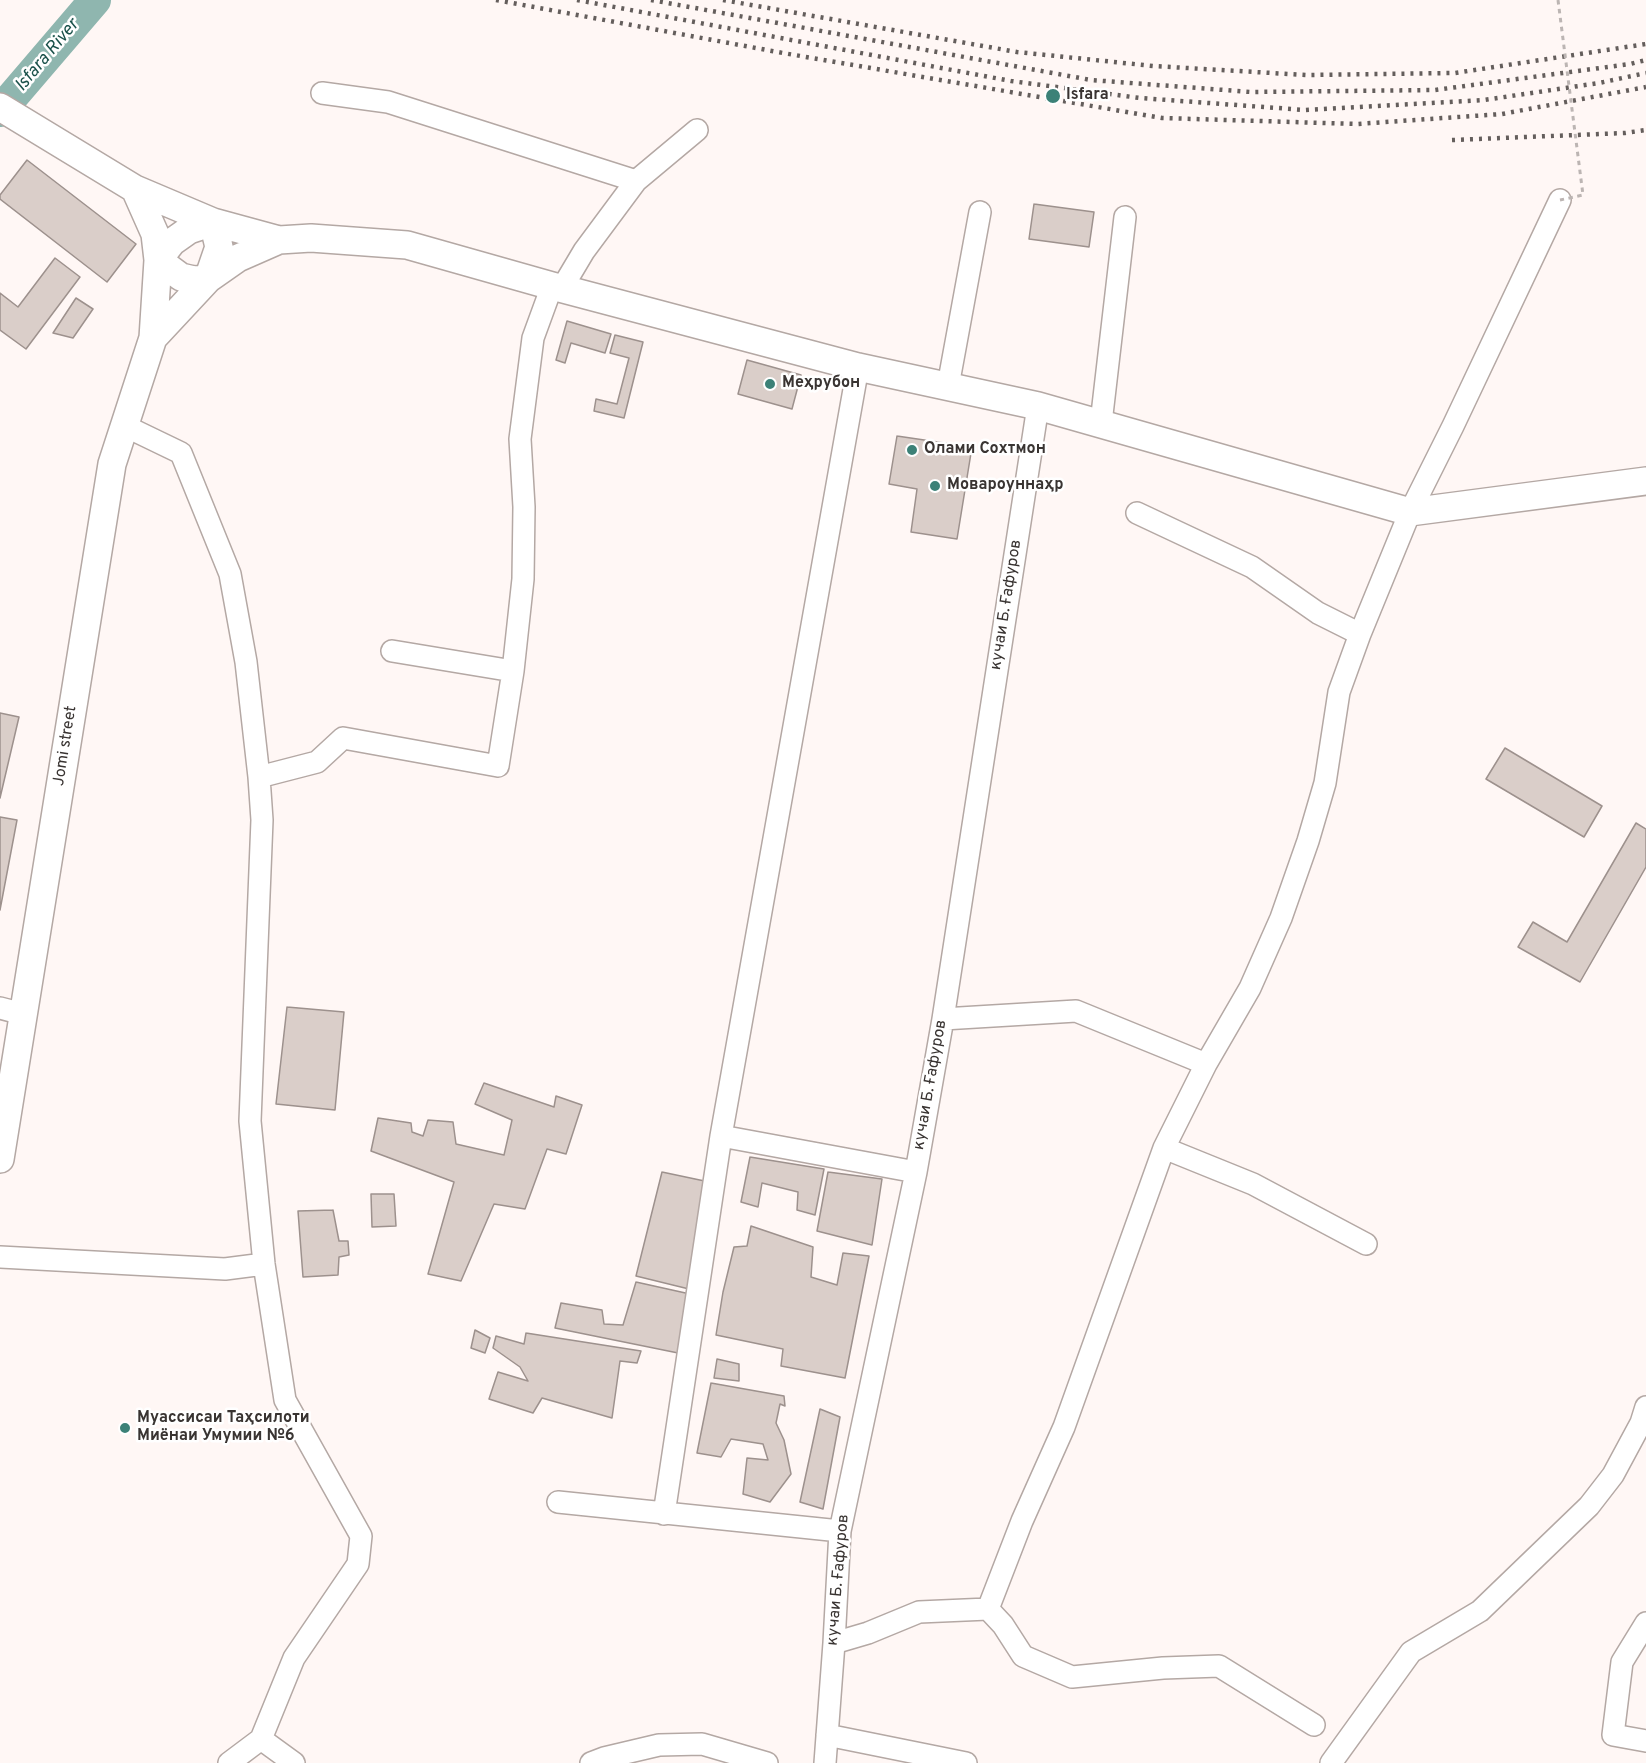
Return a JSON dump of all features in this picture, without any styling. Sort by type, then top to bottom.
[{"type":"main road","points":[[0,107],[135,189],[213,222],[279,240],[311,238],[407,244],[557,287],[858,367],[1038,406],[1410,512],[1646,481]]},
{"type":"main road","name":"Jomi street","points":[[0,1159],[12,1011],[112,464],[153,338],[158,260],[155,234],[135,189]]},
{"type":"main road","points":[[213,222],[189,230],[172,242],[158,260],[181,277],[194,280],[208,279],[238,258],[279,240]]},
{"type":"main road","name":"Jomi street","points":[[153,338],[208,279],[219,247],[213,222]]},
{"type":"street","points":[[322,93],[388,102],[636,181]]},
{"type":"street","points":[[260,777],[317,762],[343,738],[498,766],[513,671],[523,579],[524,507],[520,439],[533,338],[557,287],[636,181],[697,130]]},
{"type":"street","points":[[988,1609],[1022,1521],[1064,1427],[1164,1148],[1206,1064],[1250,988],[1281,918],[1308,841],[1324,783],[1339,692],[1360,634],[1410,512],[1560,200]]},
{"type":"street","points":[[948,386],[980,212]]},
{"type":"street","points":[[1101,423],[1125,217]]},
{"type":"street","points":[[664,1514],[721,1136],[858,367]]},
{"type":"street","name":"кучаи Б. Ғафуров","points":[[825,1763],[840,1531],[916,1172],[943,1018],[1038,406]]},
{"type":"street","points":[[123,425],[181,453],[230,574],[246,662],[260,777],[262,820],[250,1121],[264,1264],[285,1400],[361,1536],[358,1564],[294,1658],[261,1739],[229,1763]]},
{"type":"street","points":[[1137,513],[1252,567],[1318,613],[1360,634]]},
{"type":"street","points":[[392,651],[513,671]]},
{"type":"street","points":[[943,1018],[1076,1011],[1206,1064]]},
{"type":"street","points":[[721,1136],[916,1172]]},
{"type":"street","points":[[1164,1148],[1253,1185],[1366,1244]]},
{"type":"street","points":[[0,1257],[225,1269],[264,1264]]},
{"type":"street","points":[[1331,1763],[1411,1652],[1480,1611],[1589,1506],[1613,1474],[1644,1418]]},
{"type":"street","points":[[558,1502],[840,1531]]},
{"type":"street","points":[[834,1643],[868,1634],[919,1612],[988,1609],[1003,1625],[1023,1656],[1072,1677],[1163,1668],[1219,1666],[1314,1725]]},
{"type":"street","points":[[1646,1623],[1622,1662],[1613,1735],[1646,1741]]},
{"type":"street","points":[[827,1735],[966,1763]]},
{"type":"street","points":[[261,1739],[294,1763]]},
{"type":"street","points":[[591,1763],[659,1745],[702,1744],[766,1763]]},
{"type":"path","points":[[1558,0],[1583,195],[1560,200]]},
{"type":"building","points":[[27,160],[136,244],[107,282],[0,199],[0,195]]},
{"type":"building","points":[[1034,204],[1094,212],[1089,247],[1029,239]]},
{"type":"building","points":[[55,258],[80,277],[26,349],[0,330],[0,293],[18,307]]},
{"type":"building","points":[[76,298],[93,309],[73,338],[53,333]]},
{"type":"building","points":[[567,321],[611,334],[605,353],[571,343],[565,363],[556,360]]},
{"type":"building","points":[[615,335],[643,342],[624,418],[594,411],[596,399],[617,404],[629,358],[610,353]]},
{"type":"building","name":"Меҳрубон","points":[[747,360],[801,375],[792,409],[738,394]]},
{"type":"building","name":"Мовароуннаҳр","points":[[897,436],[972,447],[957,539],[911,532],[917,489],[889,484]]},
{"type":"building","points":[[0,713],[19,717],[0,798]]},
{"type":"building","points":[[1505,748],[1602,806],[1584,837],[1486,779]]},
{"type":"building","points":[[0,817],[17,820],[0,910]]},
{"type":"building","points":[[1636,823],[1646,829],[1646,867],[1580,982],[1518,947],[1533,922],[1567,942]]},
{"type":"building","points":[[287,1007],[344,1012],[335,1110],[276,1104]]},
{"type":"building","points":[[484,1083],[554,1107],[556,1096],[582,1105],[566,1154],[547,1149],[525,1209],[494,1204],[461,1281],[428,1274],[454,1182],[371,1151],[378,1118],[411,1123],[412,1132],[423,1136],[428,1120],[453,1122],[456,1144],[504,1155],[512,1120],[475,1104]]},
{"type":"building","points":[[750,1157],[824,1169],[815,1215],[797,1210],[798,1192],[762,1183],[758,1207],[741,1202]]},
{"type":"building","points":[[662,1172],[714,1183],[689,1289],[636,1276]]},
{"type":"building","points":[[828,1172],[882,1179],[872,1245],[817,1231]]},
{"type":"building","points":[[371,1194],[394,1194],[396,1226],[372,1227]]},
{"type":"building","points":[[333,1210],[339,1241],[348,1241],[349,1255],[339,1257],[338,1275],[303,1277],[298,1211]]},
{"type":"building","points":[[751,1226],[813,1247],[811,1277],[837,1285],[843,1253],[869,1256],[845,1378],[781,1366],[783,1349],[716,1335],[734,1247],[747,1246]]},
{"type":"building","points":[[636,1282],[690,1294],[683,1354],[555,1328],[561,1303],[602,1310],[604,1324],[623,1325]]},
{"type":"building","points":[[475,1330],[490,1338],[485,1353],[471,1348]]},
{"type":"building","points":[[526,1333],[641,1351],[637,1363],[620,1361],[612,1418],[542,1398],[533,1413],[489,1399],[498,1372],[528,1381],[520,1367],[493,1348],[496,1336],[524,1344]]},
{"type":"building","points":[[717,1359],[739,1364],[739,1381],[714,1378]]},
{"type":"building","points":[[711,1383],[784,1396],[785,1406],[780,1404],[776,1423],[784,1440],[791,1474],[770,1502],[743,1494],[747,1458],[768,1460],[763,1444],[731,1439],[721,1457],[697,1453]]},
{"type":"building","points":[[820,1409],[840,1417],[823,1509],[800,1502]]},
{"type":"waterway","name":"Isfara River","points":[[0,111],[95,0]]},
{"type":"railway","points":[[496,0],[783,53],[1162,118],[1357,124],[1502,114],[1646,87]]},
{"type":"railway","points":[[577,0],[1011,81],[1140,98],[1305,110],[1484,100],[1599,83],[1646,73]]},
{"type":"railway","points":[[651,0],[1091,80],[1251,92],[1435,90],[1646,60]]},
{"type":"railway","points":[[723,0],[1017,52],[1153,66],[1306,75],[1455,73],[1646,44]]},
{"type":"railway","points":[[1452,140],[1625,133],[1646,130]]},
{"type":"place","name":"Isfara","points":[[1053,96]]},
{"type":"place","name":"Меҳрубон","points":[[770,384]]},
{"type":"place","name":"Олами Сохтмон","points":[[912,450]]},
{"type":"place","name":"Мовароуннаҳр","points":[[935,486]]},
{"type":"place","name":"Муассисаи Таҳсилоти Миёнаи Умумии №6","points":[[125,1428]]}]
